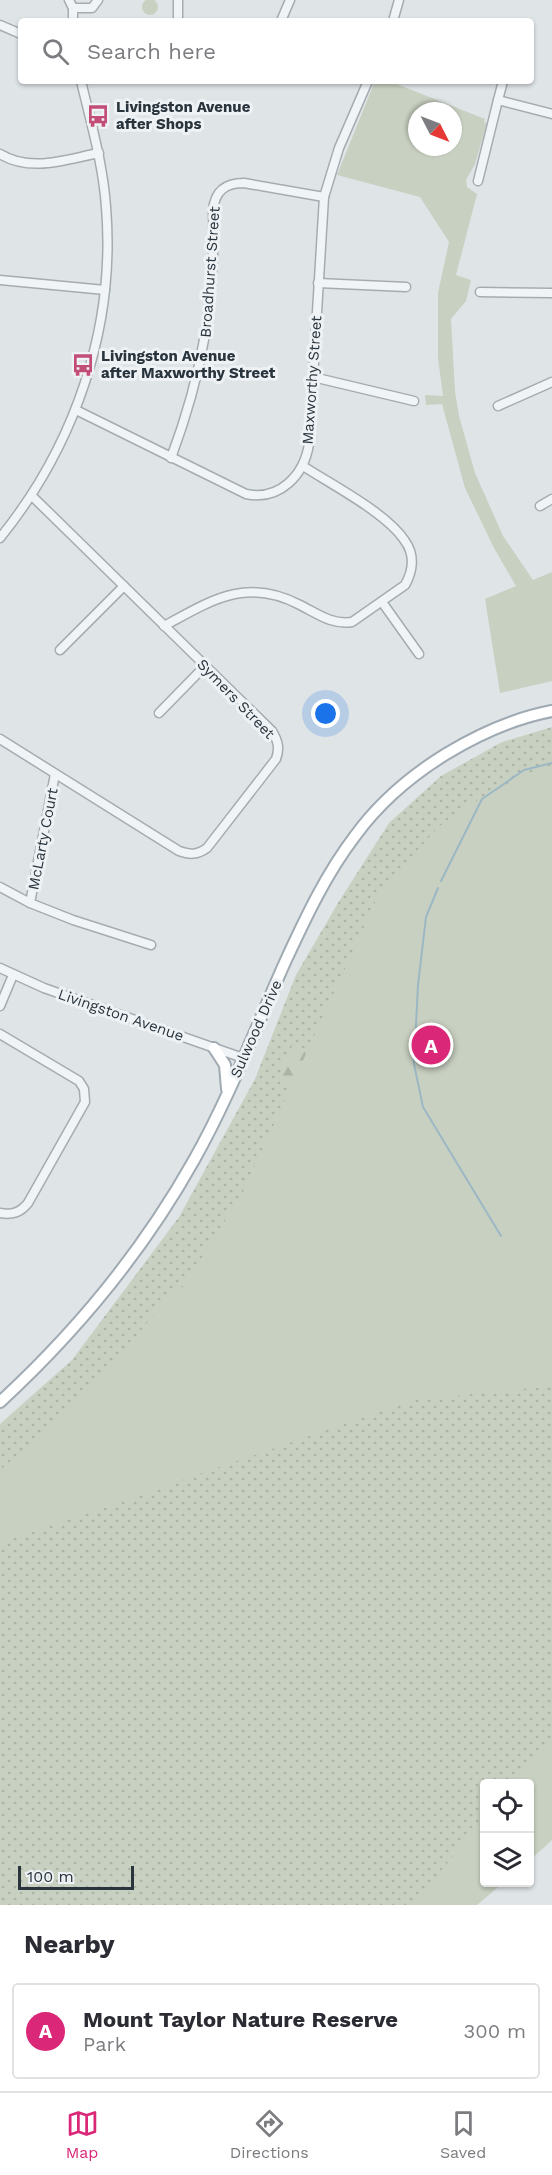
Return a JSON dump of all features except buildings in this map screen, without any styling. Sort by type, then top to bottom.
[{"type":"main road","name":"Sulwood Drive","points":[[0,1402],[63,1341],[86,1315],[141,1244],[195,1159],[307,914],[334,865],[361,828],[406,783],[434,761],[462,744],[508,723],[552,711]]},
{"type":"main road","points":[[214,1048],[222,1057],[227,1070],[227,1092]]},
{"type":"street","points":[[73,3],[92,8],[98,0]]},
{"type":"street","points":[[178,0],[178,18]]},
{"type":"street","points":[[282,18],[290,0]]},
{"type":"street","points":[[394,18],[399,0]]},
{"type":"street","points":[[0,25],[18,33]]},
{"type":"street","points":[[0,538],[32,496],[56,454],[76,410],[96,346],[105,290],[107,222],[99,153],[82,84]]},
{"type":"street","name":"Maxworthy Street","points":[[76,410],[232,489],[253,495],[274,491],[292,482],[303,466],[309,444],[324,197],[339,148],[367,84]]},
{"type":"street","points":[[478,181],[502,84]]},
{"type":"street","points":[[498,100],[552,114]]},
{"type":"street","points":[[0,154],[23,163],[36,164],[99,153]]},
{"type":"street","name":"Broadhurst Street","points":[[171,458],[192,399],[206,339],[213,275],[213,210],[218,192],[225,186],[244,183],[324,197]]},
{"type":"street","points":[[0,282],[105,290]]},
{"type":"street","points":[[318,283],[406,287]]},
{"type":"street","points":[[480,292],[552,293]]},
{"type":"street","points":[[313,377],[414,401]]},
{"type":"street","points":[[498,406],[552,382]]},
{"type":"street","points":[[164,626],[212,600],[227,594],[244,592],[279,596],[327,620],[352,622],[402,588],[410,576],[412,561],[405,541],[394,528],[374,512],[303,466]]},
{"type":"street","name":"Symers Street","points":[[0,739],[179,851],[197,854],[207,848],[276,759],[278,745],[272,731],[32,496]]},
{"type":"street","points":[[540,506],[552,500]]},
{"type":"street","points":[[60,650],[124,586]]},
{"type":"street","points":[[382,602],[419,654]]},
{"type":"street","points":[[159,713],[205,666]]},
{"type":"street","name":"McLarty Court","points":[[30,903],[55,774]]},
{"type":"street","name":"McLarty Court","points":[[0,887],[30,903],[73,920],[151,945]]},
{"type":"street","name":"Livingston Avenue","points":[[0,968],[44,988],[243,1058]]},
{"type":"street","points":[[0,1006],[13,975]]},
{"type":"street","points":[[0,1034],[74,1077],[79,1081],[85,1093],[82,1109],[28,1203],[23,1210],[15,1214],[0,1213]]},
{"type":"green space","points":[[150,-1],[158,7],[150,15],[142,7]]},
{"type":"green space","points":[[374,84],[397,84],[442,102],[408,102],[408,156],[462,156],[462,110],[485,119],[484,122],[487,123],[475,164],[466,180],[467,187],[477,194],[456,275],[471,280],[466,301],[451,319],[455,392],[459,416],[475,473],[503,536],[533,580],[552,572],[552,681],[500,693],[485,599],[516,586],[494,548],[465,488],[442,404],[426,405],[425,395],[443,396],[438,358],[438,293],[449,242],[420,197],[337,175]]},
{"type":"green space","points":[[552,727],[552,1839],[534,1794],[534,1779],[480,1779],[480,1887],[482,1887],[475,1905],[0,1905],[0,1424],[72,1360],[179,1217],[255,1079],[296,975],[389,823],[441,776],[502,742]]},
{"type":"green space","points":[[552,767],[552,1386],[414,1400],[0,1543],[0,1470],[91,1389],[168,1298],[182,1288],[242,1194],[378,896],[437,828],[465,807],[529,773]]},
{"type":"green space","points":[[293,1044],[336,1061],[306,1080],[280,1087],[282,1066]]},
{"type":"green space","points":[[552,1736],[552,1840],[534,1856],[534,1779],[516,1779]]},
{"type":"green space","points":[[480,1823],[480,1887],[498,1887],[477,1905],[413,1905]]},
{"type":"waterway","points":[[441,881],[482,799],[524,770],[552,763]]},
{"type":"waterway","points":[[438,888],[426,917],[418,985],[414,1064],[423,1107],[501,1236]]},
{"type":"place","name":"Livingston Avenue after Shops","points":[[98,116]]},
{"type":"place","name":"Livingston Avenue after Maxworthy Street","points":[[83,365]]},
{"type":"place","name":"Mount Taylor Nature Reserve","points":[[431,1045]]}]
